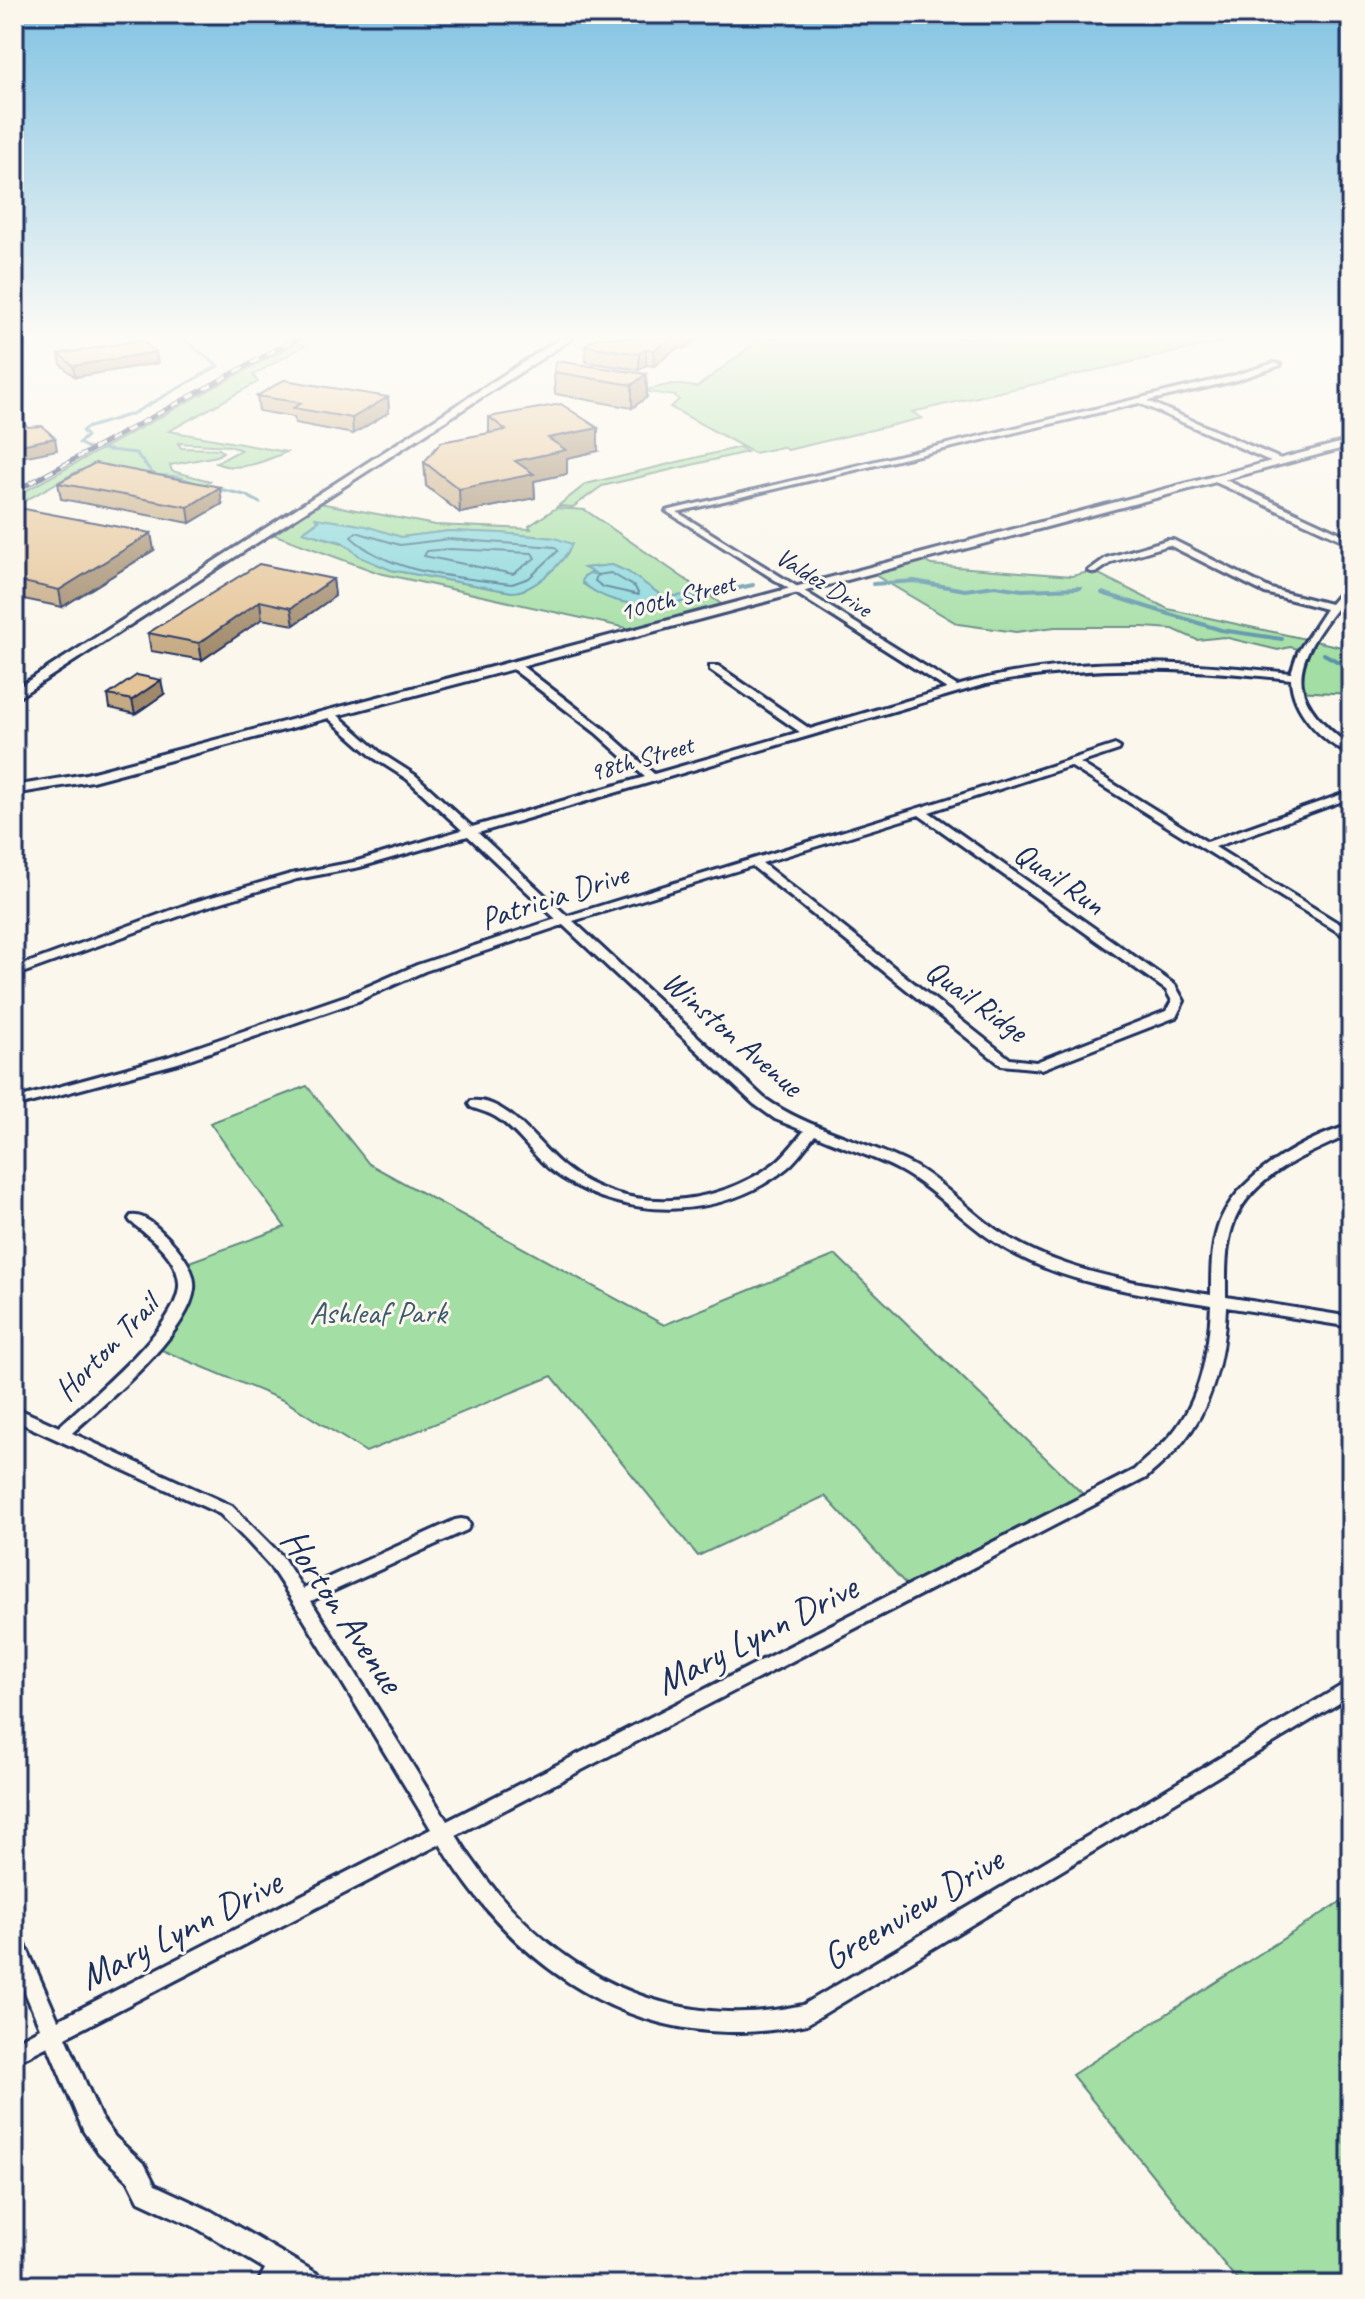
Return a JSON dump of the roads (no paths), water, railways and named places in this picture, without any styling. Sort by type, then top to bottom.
[{"type":"main road","points":[[14,681],[382,445]]},
{"type":"main road","points":[[14,696],[402,445]]},
{"type":"street","name":"Valdez Drive","points":[[947,445],[670,511],[955,689]]},
{"type":"street","points":[[1242,445],[1280,462]]},
{"type":"street","name":"100th Street","points":[[14,790],[87,778],[1342,445]]},
{"type":"street","points":[[1216,479],[1351,541]]},
{"type":"street","points":[[1093,571],[1109,560],[1170,542],[1268,591],[1332,608]]},
{"type":"street","points":[[1351,585],[1295,664],[1294,676],[1297,697],[1312,720],[1351,752]]},
{"type":"street","name":"98th Street","points":[[14,972],[195,906],[295,876],[356,865],[955,689],[1016,674],[1090,664],[1188,665],[1294,676]]},
{"type":"street","points":[[514,665],[600,731],[651,777]]},
{"type":"street","points":[[714,668],[808,732]]},
{"type":"street","name":"Winston Avenue","points":[[329,713],[378,756],[411,777],[759,1101],[780,1116],[910,1170],[994,1235],[1020,1251],[1064,1270],[1113,1284],[1351,1322]]},
{"type":"street","name":"Patricia Drive","points":[[14,1103],[173,1060],[353,998],[421,968],[566,919],[1115,748]]},
{"type":"street","points":[[1072,763],[1351,936]]},
{"type":"street","points":[[1206,846],[1351,794]]},
{"type":"street","name":"Quail Run","points":[[919,810],[1171,988]]},
{"type":"street","name":"Quail Ridge","points":[[752,861],[1006,1062],[1037,1066],[1171,1014],[1178,1001],[1171,988]]},
{"type":"street","points":[[476,1104],[503,1115],[568,1176],[596,1191],[661,1208],[693,1204],[744,1185],[781,1166],[811,1131]]},
{"type":"street","name":"Mary Lynn Drive","points":[[14,2053],[1140,1474],[1177,1439],[1201,1400],[1217,1326],[1218,1268],[1223,1231],[1240,1198],[1285,1159],[1351,1129]]},
{"type":"street","name":"Horton Trail","points":[[61,1434],[169,1330],[186,1300],[187,1285],[181,1265],[165,1242],[136,1219]]},
{"type":"street","name":"Horton Avenue","points":[[14,1413],[226,1510],[276,1561],[470,1876],[498,1907]]},
{"type":"street","points":[[300,1598],[461,1525]]},
{"type":"street","name":"Greenview Drive","points":[[498,1907],[541,1952],[595,1987],[658,2012],[692,2020],[747,2026],[778,2023],[807,2014],[1351,1687]]},
{"type":"street","points":[[14,1942],[92,2124],[107,2145],[137,2173],[147,2193],[203,2219],[275,2275],[315,2285]]},
{"type":"water","points":[[316,518],[366,526],[401,537],[449,531],[500,533],[555,538],[572,544],[547,575],[529,587],[512,592],[391,570],[362,558],[342,542],[303,532],[319,521]]},
{"type":"water","points":[[612,565],[628,572],[664,597],[697,594],[704,597],[656,605],[640,604],[609,598],[582,582],[584,576],[590,573],[600,576],[584,568]]},
{"type":"waterway","points":[[83,445],[88,448]]},
{"type":"waterway","points":[[100,449],[136,453],[154,475],[178,477],[198,484]]},
{"type":"waterway","points":[[215,488],[245,495],[260,503]]},
{"type":"waterway","points":[[873,584],[914,581],[965,590],[995,586],[1022,590],[1080,588]]},
{"type":"waterway","points":[[696,597],[753,585]]},
{"type":"waterway","points":[[1102,593],[1221,630],[1282,639]]},
{"type":"waterway","points":[[1324,654],[1351,669]]},
{"type":"railway","points":[[14,492],[100,445]]},
{"type":"park label","name":"Ashleaf Park","points":[[378,1312]]}]
